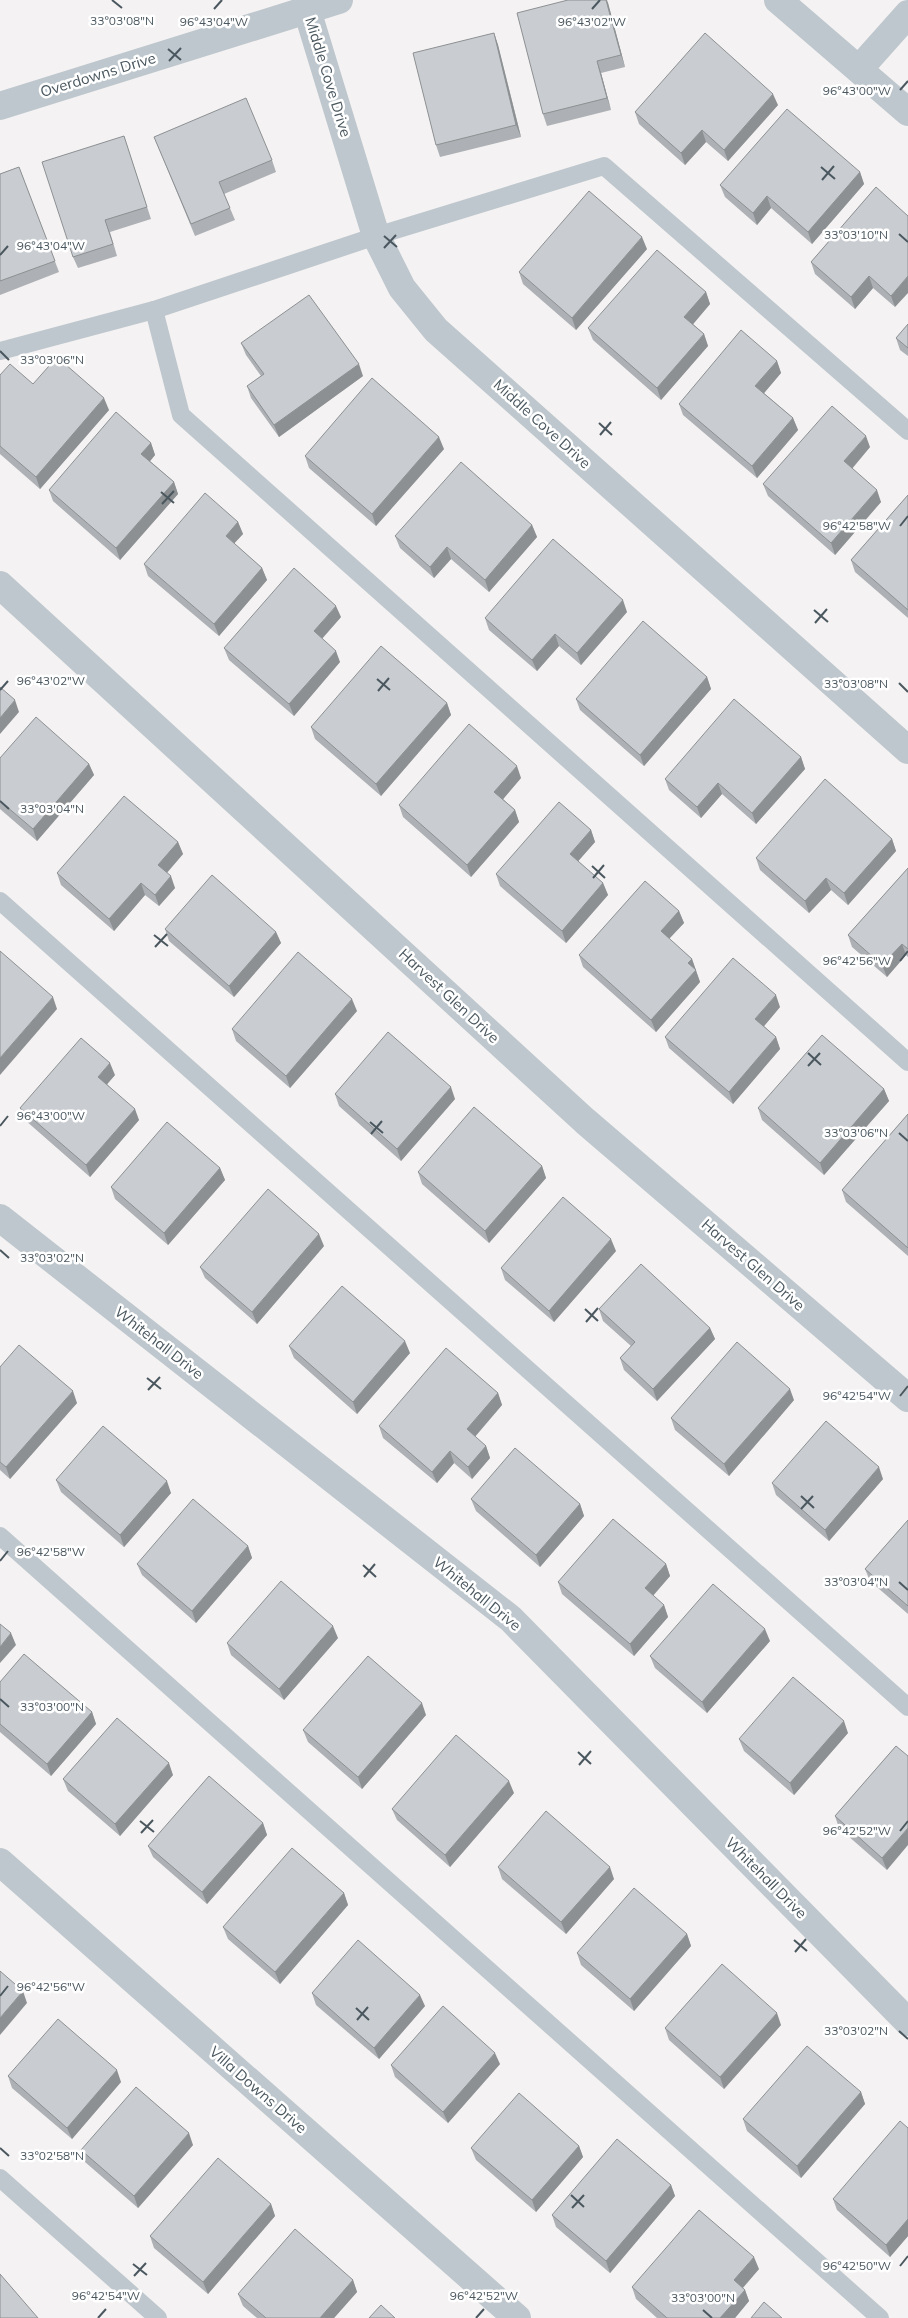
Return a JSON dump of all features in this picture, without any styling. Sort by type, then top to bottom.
[{"type":"street","name":"Overdowns Drive","points":[[0,106],[339,0]]},
{"type":"street","points":[[778,0],[908,112]]},
{"type":"street","name":"Middle Cove Drive","points":[[307,10],[376,236],[402,288],[436,330],[908,750]]},
{"type":"street","points":[[859,69],[908,14]]},
{"type":"street","name":"Harvest Glen Drive","points":[[0,585],[585,1121],[908,1398]]},
{"type":"street","name":"Whitehall Drive","points":[[0,1218],[511,1619],[908,2022]]},
{"type":"street","name":"Villa Downs Drive","points":[[0,1862],[517,2318]]},
{"type":"lane","points":[[0,351],[154,310],[376,236],[604,166],[908,431]]},
{"type":"lane","points":[[154,310],[181,414],[908,1062]]},
{"type":"lane","points":[[0,901],[908,1707]]},
{"type":"lane","points":[[0,1536],[880,2318]]},
{"type":"lane","points":[[0,2178],[158,2318]]},
{"type":"building","points":[[568,0],[606,0],[621,55],[597,61],[607,98],[543,114],[517,13]]},
{"type":"building","points":[[494,33],[516,125],[436,145],[413,53]]},
{"type":"building","points":[[705,33],[773,94],[724,150],[702,130],[681,153],[635,112]]},
{"type":"building","points":[[246,98],[272,160],[219,182],[230,208],[191,224],[154,137]]},
{"type":"building","points":[[787,109],[860,172],[808,232],[767,196],[753,213],[720,185]]},
{"type":"building","points":[[124,136],[147,207],[105,220],[113,244],[73,257],[42,162]]},
{"type":"building","points":[[19,167],[55,261],[0,281],[0,174]]},
{"type":"building","points":[[876,187],[908,216],[908,276],[891,296],[869,276],[851,297],[811,262]]},
{"type":"building","points":[[589,191],[642,237],[572,318],[519,272]]},
{"type":"building","points":[[657,250],[706,292],[684,317],[704,334],[657,388],[588,328]]},
{"type":"building","points":[[309,295],[359,364],[274,425],[247,386],[264,374],[241,343]]},
{"type":"building","points":[[908,324],[908,348],[896,338]]},
{"type":"building","points":[[741,330],[777,361],[755,386],[793,418],[752,466],[679,404]]},
{"type":"building","points":[[57,357],[104,398],[36,477],[0,446],[0,375],[10,364],[33,384]]},
{"type":"building","points":[[372,378],[439,437],[372,514],[305,456]]},
{"type":"building","points":[[832,406],[866,436],[844,461],[877,490],[831,543],[763,484]]},
{"type":"building","points":[[116,412],[151,443],[141,454],[174,482],[116,548],[49,490]]},
{"type":"building","points":[[461,462],[532,525],[485,580],[447,547],[430,567],[395,536]]},
{"type":"building","points":[[205,493],[238,522],[226,536],[262,568],[214,624],[144,564]]},
{"type":"building","points":[[908,495],[908,610],[851,560]]},
{"type":"building","points":[[553,539],[623,600],[577,653],[555,634],[532,660],[485,618]]},
{"type":"building","points":[[294,568],[336,606],[314,631],[336,651],[289,704],[224,648]]},
{"type":"building","points":[[643,621],[707,677],[640,755],[576,699]]},
{"type":"building","points":[[381,646],[447,703],[376,784],[311,727]]},
{"type":"building","points":[[0,687],[15,700],[0,718]]},
{"type":"building","points":[[734,699],[801,757],[752,813],[718,783],[697,807],[665,779]]},
{"type":"building","points":[[36,717],[89,764],[33,829],[0,801],[0,758]]},
{"type":"building","points":[[469,724],[517,766],[494,792],[515,810],[467,865],[399,805]]},
{"type":"building","points":[[825,779],[892,839],[844,893],[826,878],[805,901],[756,858]]},
{"type":"building","points":[[124,796],[178,842],[158,865],[171,876],[155,895],[141,883],[109,919],[57,873]]},
{"type":"building","points":[[559,802],[591,830],[570,854],[603,883],[562,931],[496,874]]},
{"type":"building","points":[[908,868],[908,949],[902,944],[882,965],[848,935]]},
{"type":"building","points":[[212,875],[276,932],[229,986],[165,929]]},
{"type":"building","points":[[645,881],[679,911],[661,931],[692,959],[688,963],[696,970],[651,1020],[579,955]]},
{"type":"building","points":[[0,951],[53,997],[0,1058]]},
{"type":"building","points":[[298,952],[352,999],[286,1076],[232,1029]]},
{"type":"building","points":[[733,958],[776,995],[755,1019],[776,1037],[729,1092],[665,1037]]},
{"type":"building","points":[[388,1032],[451,1087],[397,1149],[335,1094]]},
{"type":"building","points":[[822,1035],[884,1089],[820,1163],[758,1108]]},
{"type":"building","points":[[81,1038],[110,1063],[98,1077],[135,1109],[86,1165],[20,1108]]},
{"type":"building","points":[[474,1107],[542,1166],[485,1231],[418,1172]]},
{"type":"building","points":[[908,1114],[908,1248],[842,1190]]},
{"type":"building","points":[[167,1122],[220,1168],[164,1233],[111,1187]]},
{"type":"building","points":[[268,1189],[319,1234],[252,1312],[200,1267]]},
{"type":"building","points":[[563,1197],[611,1239],[549,1311],[501,1268]]},
{"type":"building","points":[[641,1264],[710,1328],[653,1389],[620,1358],[635,1342],[599,1309]]},
{"type":"building","points":[[342,1286],[405,1341],[353,1402],[289,1346]]},
{"type":"building","points":[[737,1342],[790,1389],[724,1464],[671,1418]]},
{"type":"building","points":[[19,1345],[73,1391],[6,1467],[0,1462],[0,1367]]},
{"type":"building","points":[[446,1348],[498,1393],[467,1429],[486,1446],[468,1467],[450,1451],[432,1472],[379,1426]]},
{"type":"building","points":[[826,1421],[879,1467],[825,1530],[772,1483]]},
{"type":"building","points":[[103,1426],[167,1481],[120,1535],[56,1480]]},
{"type":"building","points":[[515,1448],[580,1504],[536,1555],[471,1499]]},
{"type":"building","points":[[193,1499],[248,1546],[192,1611],[137,1564]]},
{"type":"building","points":[[613,1519],[666,1564],[645,1588],[664,1605],[630,1644],[558,1582]]},
{"type":"building","points":[[908,1520],[908,1606],[865,1569]]},
{"type":"building","points":[[281,1581],[333,1626],[279,1689],[227,1643]]},
{"type":"building","points":[[713,1584],[765,1629],[702,1702],[650,1656]]},
{"type":"building","points":[[0,1624],[11,1633],[0,1647]]},
{"type":"building","points":[[24,1654],[92,1712],[47,1764],[0,1724],[0,1682]]},
{"type":"building","points":[[368,1656],[422,1703],[358,1777],[303,1730]]},
{"type":"building","points":[[793,1677],[844,1721],[790,1783],[739,1739]]},
{"type":"building","points":[[117,1718],[169,1763],[115,1824],[63,1779]]},
{"type":"building","points":[[456,1735],[509,1781],[445,1855],[392,1809]]},
{"type":"building","points":[[896,1746],[908,1756],[908,1828],[882,1858],[835,1816]]},
{"type":"building","points":[[209,1776],[263,1823],[202,1892],[148,1846]]},
{"type":"building","points":[[546,1811],[610,1867],[561,1922],[498,1867]]},
{"type":"building","points":[[292,1848],[344,1893],[275,1972],[223,1927]]},
{"type":"building","points":[[634,1888],[687,1934],[630,1999],[577,1953]]},
{"type":"building","points":[[358,1940],[420,1995],[374,2048],[312,1993]]},
{"type":"building","points":[[722,1964],[777,2013],[720,2077],[665,2028]]},
{"type":"building","points":[[0,1971],[23,1991],[0,2018]]},
{"type":"building","points":[[443,2006],[495,2053],[443,2112],[391,2065]]},
{"type":"building","points":[[58,2019],[117,2070],[67,2128],[8,2076]]},
{"type":"building","points":[[807,2046],[861,2092],[797,2166],[743,2119]]},
{"type":"building","points":[[136,2087],[189,2133],[134,2196],[81,2150]]},
{"type":"building","points":[[519,2093],[579,2146],[532,2200],[471,2148]]},
{"type":"building","points":[[900,2121],[908,2128],[908,2219],[886,2245],[833,2199]]},
{"type":"building","points":[[617,2139],[671,2185],[606,2261],[552,2215]]},
{"type":"building","points":[[218,2158],[271,2204],[203,2282],[150,2236]]},
{"type":"building","points":[[699,2210],[754,2257],[734,2280],[745,2290],[720,2318],[667,2318],[632,2287]]},
{"type":"building","points":[[295,2229],[353,2280],[320,2318],[266,2318],[238,2294]]},
{"type":"building","points":[[0,2274],[38,2318],[0,2318]]},
{"type":"building","points":[[764,2302],[782,2318],[751,2318]]},
{"type":"building","points":[[381,2305],[395,2318],[369,2318]]}]
